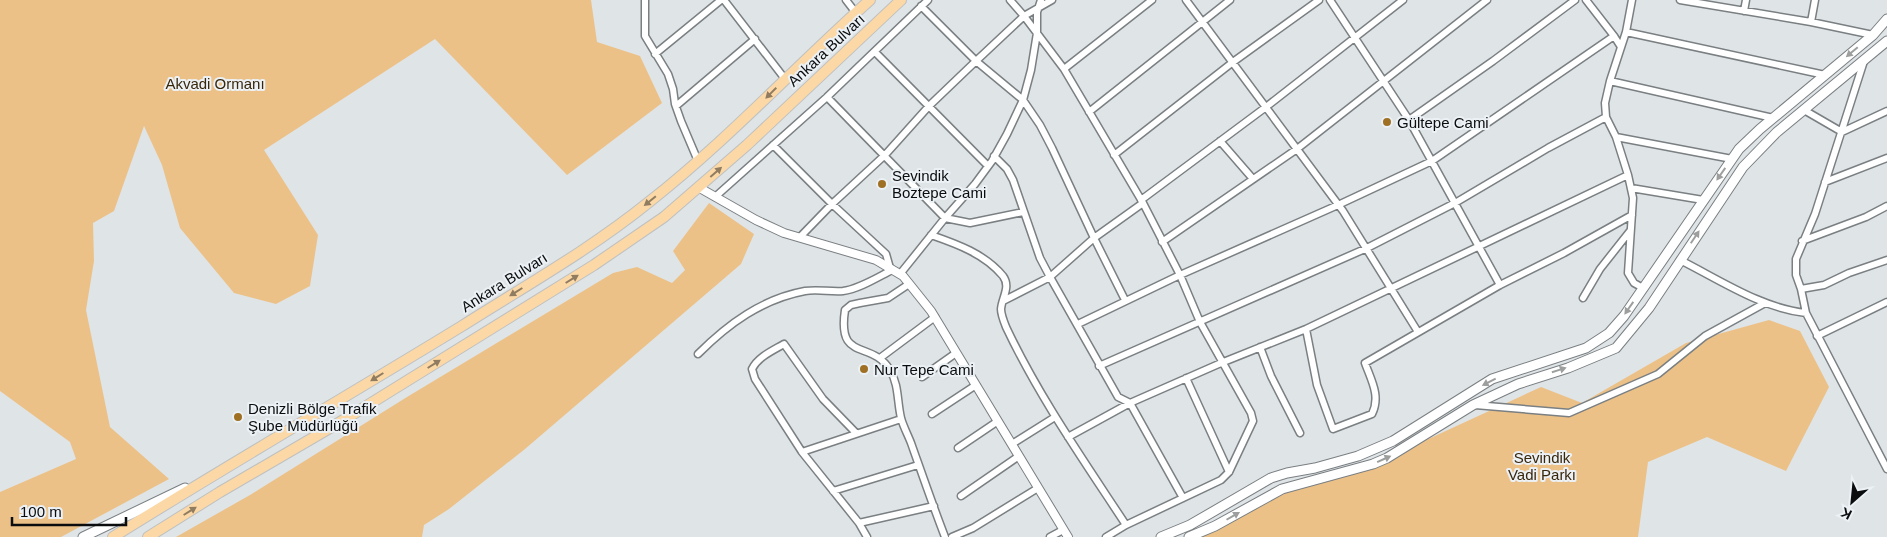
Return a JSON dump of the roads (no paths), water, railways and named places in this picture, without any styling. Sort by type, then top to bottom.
[{"type":"main road","name":"Ankara Bulvarı","points":[[113,537],[206,478],[345,397],[582,252],[649,202],[730,133],[870,0]]},
{"type":"main road","name":"Ankara Bulvarı","points":[[148,537],[220,492],[347,418],[594,265],[664,216],[747,146],[901,0]]},
{"type":"main road","points":[[1160,537],[1190,525],[1271,478],[1358,456],[1393,441],[1492,379],[1586,348],[1609,333],[1624,316],[1738,149],[1873,35],[1887,19]]},
{"type":"main road","points":[[1189,537],[1215,526],[1282,489],[1373,464],[1387,458],[1473,405],[1518,384],[1568,368],[1616,348],[1649,308],[1743,167],[1777,132],[1887,41]]},
{"type":"main road","points":[[83,537],[206,478]]},
{"type":"street","points":[[645,0],[645,36],[668,74],[676,106],[698,161]]},
{"type":"street","points":[[655,54],[722,0],[785,79]]},
{"type":"street","points":[[846,0],[856,13]]},
{"type":"street","points":[[715,197],[828,97],[928,0]]},
{"type":"street","points":[[1010,0],[1064,69],[1142,202],[1180,275],[1200,322],[1251,413],[1253,421],[1228,472],[1221,480],[1126,525],[1106,537]]},
{"type":"street","points":[[900,274],[988,166],[1023,100],[1031,70],[1037,33],[1038,8],[1041,0]]},
{"type":"street","points":[[800,237],[832,204],[885,155],[930,106],[976,61],[1024,16],[1052,0]]},
{"type":"street","points":[[1064,69],[1152,0]]},
{"type":"street","points":[[1186,0],[1338,206],[1367,248],[1418,332]]},
{"type":"street","points":[[1089,112],[1230,0]]},
{"type":"street","points":[[1114,155],[1233,62],[1319,0]]},
{"type":"street","points":[[1330,0],[1409,120],[1500,285]]},
{"type":"street","points":[[1003,301],[1050,277],[1094,238],[1404,0]]},
{"type":"street","points":[[1162,242],[1296,149],[1487,0]]},
{"type":"street","points":[[1409,120],[1575,0]]},
{"type":"street","points":[[1586,0],[1621,47]]},
{"type":"street","points":[[1632,0],[1626,32],[1605,103],[1606,117],[1616,137],[1631,188],[1632,215],[1628,273],[1634,283],[1643,288]]},
{"type":"street","points":[[1680,0],[1811,22],[1873,35]]},
{"type":"street","points":[[1744,11],[1746,0]]},
{"type":"street","points":[[1811,22],[1816,0]]},
{"type":"street","points":[[921,6],[976,61],[1023,100],[1040,125],[1052,148],[1125,300]]},
{"type":"street","points":[[1626,32],[1825,75]]},
{"type":"street","points":[[1078,324],[1125,300],[1338,206],[1432,161],[1614,36]]},
{"type":"street","points":[[676,106],[754,40]]},
{"type":"street","points":[[875,52],[988,166]]},
{"type":"street","points":[[1864,61],[1815,214],[1802,241],[1796,260],[1796,275],[1806,313],[1887,469]]},
{"type":"street","points":[[1610,82],[1773,118]]},
{"type":"street","points":[[828,97],[945,218],[970,224],[1023,212]]},
{"type":"street","points":[[1804,110],[1842,132]]},
{"type":"street","points":[[1842,132],[1887,111]]},
{"type":"street","points":[[1099,366],[1367,248],[1455,203],[1548,148],[1606,117]]},
{"type":"street","points":[[1616,137],[1732,159]]},
{"type":"street","points":[[1220,141],[1253,179]]},
{"type":"street","points":[[773,144],[832,204],[886,254],[891,269]]},
{"type":"street","points":[[994,156],[1010,174],[1040,258],[1078,324],[1099,366],[1118,397],[1130,403],[1183,498]]},
{"type":"street","points":[[1825,182],[1887,158]]},
{"type":"street","points":[[1068,437],[1130,403],[1221,362],[1306,329],[1628,175]]},
{"type":"street","points":[[698,187],[756,220],[784,233],[876,260],[900,274],[935,317],[1065,534],[1050,537]]},
{"type":"street","points":[[1631,188],[1703,200]]},
{"type":"street","points":[[1802,241],[1866,217],[1887,206]]},
{"type":"street","points":[[1306,329],[1317,385],[1334,429],[1372,414],[1376,406],[1376,398],[1365,363],[1500,285],[1564,253],[1632,215]]},
{"type":"street","points":[[1582,298],[1600,269],[1631,230]]},
{"type":"street","points":[[931,235],[977,254],[994,267],[1004,278],[1007,286],[1001,310],[1004,324],[1020,357],[1055,417],[1126,525]]},
{"type":"street","points":[[1680,260],[1765,303],[1788,311],[1806,313]]},
{"type":"street","points":[[1801,289],[1824,285],[1849,273],[1887,260]]},
{"type":"street","points":[[698,354],[715,337],[737,320],[763,304],[805,291],[846,290],[891,269]]},
{"type":"street","points":[[909,284],[888,298],[851,305],[845,310],[843,323],[846,339],[851,346],[880,358],[890,369],[897,385],[901,419],[945,537]]},
{"type":"street","points":[[1817,336],[1887,302]]},
{"type":"street","points":[[1473,405],[1569,413],[1658,374],[1704,336],[1765,303]]},
{"type":"street","points":[[880,358],[935,317]]},
{"type":"street","points":[[856,433],[823,399],[784,344],[767,353],[755,363],[752,369],[755,379],[769,402],[802,452],[860,523],[867,537]]},
{"type":"street","points":[[1260,347],[1271,376],[1300,433]]},
{"type":"street","points":[[922,376],[956,353]]},
{"type":"street","points":[[1186,378],[1228,472]]},
{"type":"street","points":[[932,414],[976,385]]},
{"type":"street","points":[[1012,444],[1055,417]]},
{"type":"street","points":[[802,452],[901,419]]},
{"type":"street","points":[[958,448],[998,421]]},
{"type":"street","points":[[960,496],[1018,456]]},
{"type":"street","points":[[833,491],[918,465]]},
{"type":"street","points":[[952,537],[973,528],[1038,488]]},
{"type":"street","points":[[860,523],[934,506]]},
{"type":"place","name":"Gültepe Cami","points":[[1387,122]]},
{"type":"place","name":"Sevindik Boztepe Cami","points":[[882,184]]},
{"type":"place","name":"Nur Tepe Cami","points":[[864,369]]},
{"type":"place","name":"Denizli Bölge Trafik Şube Müdürlüğü","points":[[238,417]]},
{"type":"park label","name":"Akvadi Ormanı","points":[[215,83]]},
{"type":"park label","name":"Sevindik Vadi Parkı","points":[[1542,466]]}]
